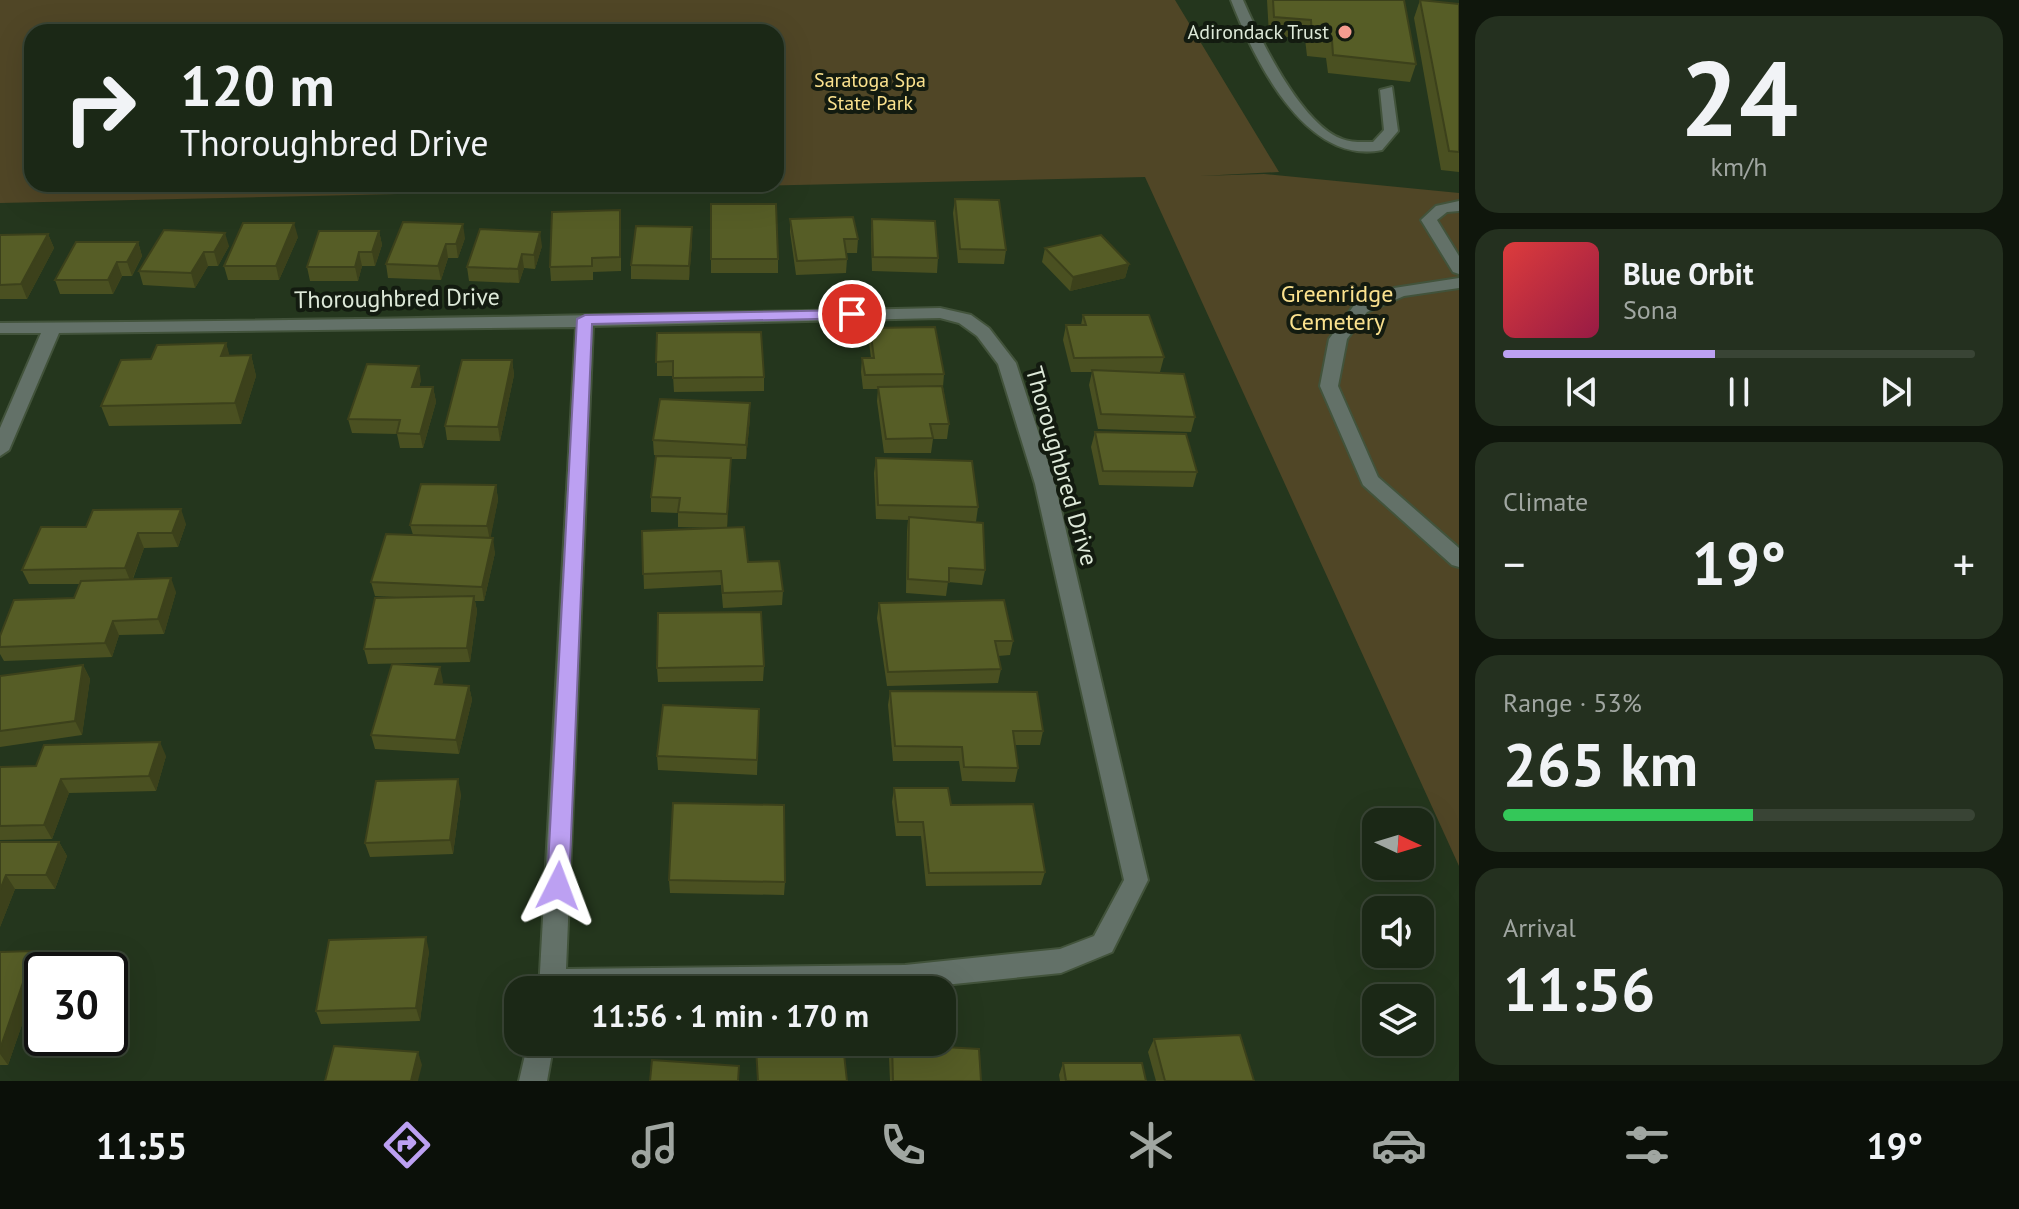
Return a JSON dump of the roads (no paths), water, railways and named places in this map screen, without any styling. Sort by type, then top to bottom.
[{"type":"street","points":[[1237,0],[1244,21],[1301,111],[1315,129],[1332,141],[1377,147],[1391,131],[1387,90]]},
{"type":"street","points":[[1459,206],[1448,206],[1435,212],[1429,220],[1459,269]]},
{"type":"street","points":[[1459,283],[1400,292],[1361,308],[1338,339],[1329,386],[1370,480],[1459,560]]},
{"type":"street","name":"Thoroughbred Drive","points":[[0,328],[393,326],[585,319],[940,313],[965,319],[983,332],[1007,363],[1045,484],[1136,880],[1103,944],[1061,961],[915,976]]},
{"type":"street","points":[[552,976],[585,319]]},
{"type":"street","points":[[0,450],[53,326]]},
{"type":"street","points":[[533,1081],[538,1056]]},
{"type":"place","name":"Adirondack Trust","points":[[1345,32]]},
{"type":"park label","name":"Saratoga Spa State Park","points":[[870,92]]},
{"type":"park label","name":"Greenridge Cemetery","points":[[1337,307]]}]
